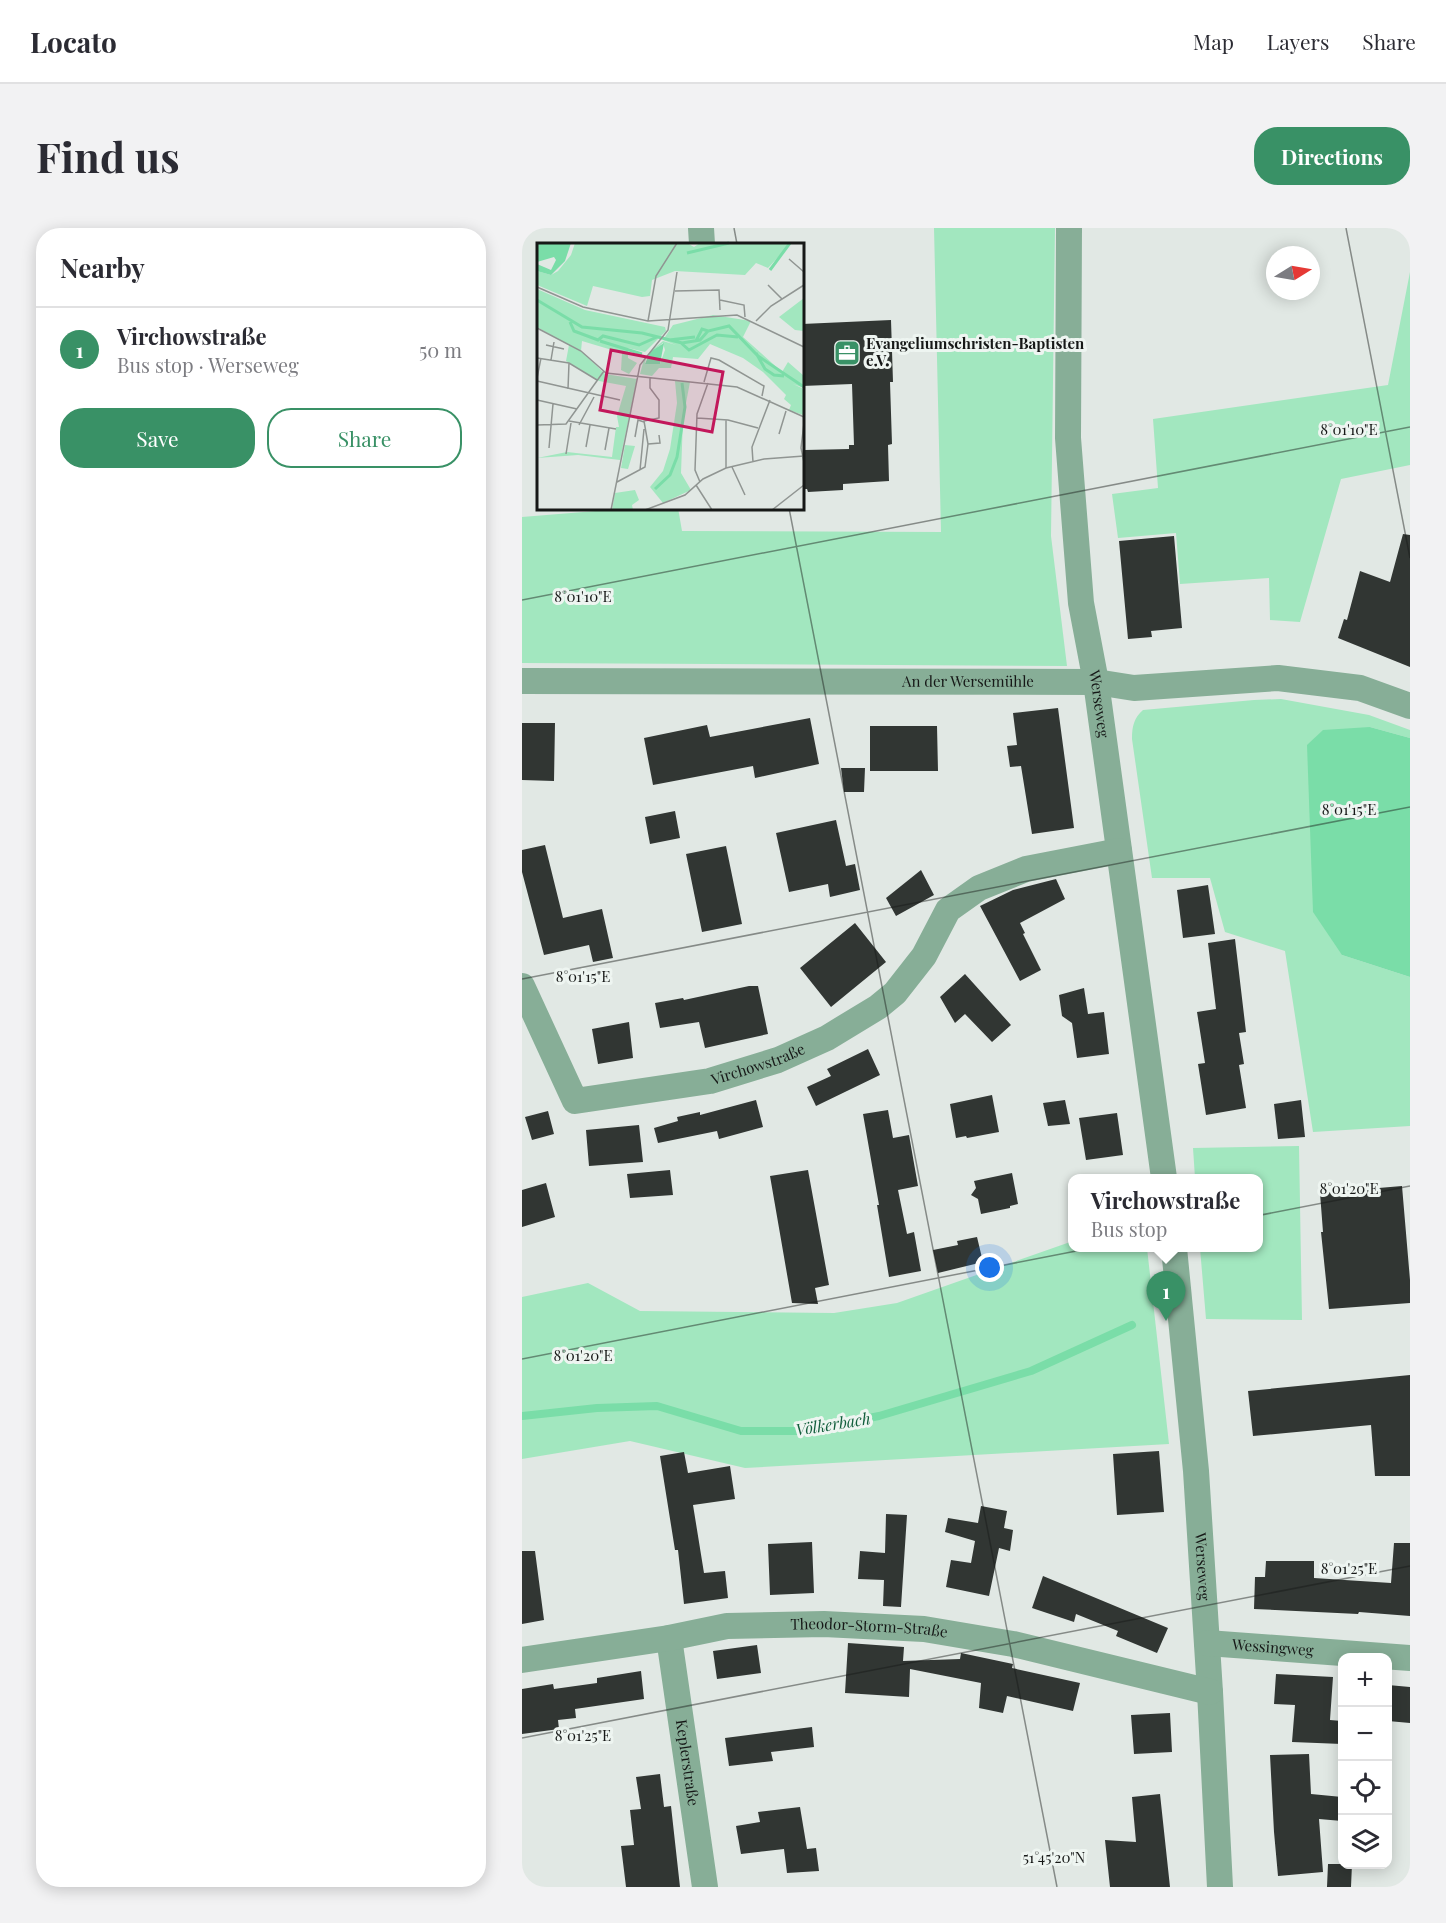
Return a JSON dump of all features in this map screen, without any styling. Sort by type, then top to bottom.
[{"type":"street","points":[[701,228],[702,243]]},
{"type":"street","name":"Werseweg","points":[[1069,228],[1068,438],[1081,603],[1096,682],[1163,1174]]},
{"type":"street","name":"An der Wersemühle","points":[[522,681],[1096,682],[1134,688],[1278,678],[1360,688],[1410,706]]},
{"type":"street","name":"Virchowstraße","points":[[522,986],[575,1101],[710,1081],[778,1060],[827,1038],[878,1007],[895,993],[924,956],[948,910],[979,888],[1026,869],[1119,851]]},
{"type":"street","name":"Werseweg","points":[[1174,1252],[1196,1471],[1220,1887]]},
{"type":"street","name":"Theodor-Storm-Straße","points":[[522,1660],[669,1638],[727,1626],[824,1624],[924,1629],[1013,1644],[1210,1692]]},
{"type":"street","name":"Keplerstraße","points":[[669,1638],[705,1887]]},
{"type":"street","name":"Wessingweg","points":[[1207,1642],[1410,1658]]},
{"type":"shaded area","points":[[934,228],[1055,228],[1051,536],[1067,666],[522,663],[522,517],[608,510],[678,510],[682,531],[941,532]]},
{"type":"shaded area","points":[[1410,272],[1410,465],[1341,479],[1300,622],[1270,620],[1269,578],[1180,584],[1176,533],[1118,538],[1112,494],[1158,488],[1153,419],[1388,385]]},
{"type":"shaded area","points":[[1281,699],[1369,715],[1410,730],[1410,738],[1370,727],[1342,955],[1410,977],[1410,1126],[1313,1132],[1285,951],[1225,932],[1210,878],[1152,878],[1132,739],[1137,716],[1143,710]]},
{"type":"shaded area","points":[[1370,727],[1410,738],[1410,977],[1342,955],[1313,912],[1307,745],[1323,730]]},
{"type":"shaded area","points":[[1299,1146],[1302,1320],[1206,1319],[1200,1252],[1263,1252],[1263,1174],[1195,1174],[1193,1148]]},
{"type":"shaded area","points":[[1068,1243],[1068,1252],[1147,1252],[1169,1444],[745,1468],[630,1441],[522,1459],[522,1297],[588,1283],[640,1311],[834,1313],[897,1303]]},
{"type":"building","points":[[891,320],[893,382],[890,382],[892,444],[888,445],[889,481],[843,484],[843,490],[808,492],[804,489],[805,450],[849,449],[849,445],[854,445],[852,384],[804,386],[804,324]]},
{"type":"building","points":[[1403,534],[1410,535],[1410,667],[1338,638],[1344,619],[1347,620],[1360,571],[1390,582]]},
{"type":"building","points":[[1174,536],[1182,628],[1151,631],[1152,637],[1128,639],[1119,541]]},
{"type":"building","points":[[1058,708],[1074,828],[1032,834],[1021,766],[1010,767],[1007,746],[1017,745],[1013,713]]},
{"type":"building","points":[[810,718],[819,764],[755,778],[753,766],[653,785],[644,738],[707,725],[710,737]]},
{"type":"building","points":[[522,723],[555,723],[554,781],[522,780]]},
{"type":"building","points":[[870,726],[937,726],[938,771],[870,771]]},
{"type":"building","points":[[841,768],[865,768],[864,792],[844,792]]},
{"type":"building","points":[[675,811],[680,838],[650,844],[645,817]]},
{"type":"building","points":[[836,820],[846,866],[855,864],[860,890],[830,897],[828,884],[789,892],[776,833]]},
{"type":"building","points":[[545,845],[563,918],[602,909],[613,958],[593,962],[589,945],[544,955],[522,872],[522,850]]},
{"type":"building","points":[[726,846],[742,924],[702,932],[686,854]]},
{"type":"building","points":[[921,870],[934,895],[896,916],[886,898]]},
{"type":"building","points":[[1056,879],[1065,899],[1020,923],[1041,970],[1020,981],[980,906],[1013,890]]},
{"type":"building","points":[[1208,885],[1215,934],[1183,938],[1177,890]]},
{"type":"building","points":[[855,923],[886,962],[831,1007],[800,968]]},
{"type":"building","points":[[1235,939],[1246,1032],[1239,1033],[1244,1064],[1239,1065],[1246,1108],[1206,1115],[1198,1064],[1205,1063],[1197,1012],[1216,1009],[1208,943]]},
{"type":"building","points":[[965,974],[1011,1025],[992,1042],[965,1014],[955,1023],[940,997]]},
{"type":"building","points":[[758,986],[768,1034],[705,1048],[699,1022],[660,1028],[655,1003],[683,998],[684,1000]]},
{"type":"building","points":[[1084,988],[1088,1014],[1104,1012],[1109,1054],[1077,1058],[1072,1023],[1062,1016],[1059,995]]},
{"type":"building","points":[[629,1022],[633,1058],[598,1064],[592,1029]]},
{"type":"building","points":[[868,1049],[880,1075],[816,1106],[807,1087],[831,1076],[827,1069]]},
{"type":"building","points":[[992,1095],[999,1132],[956,1138],[950,1104]]},
{"type":"building","points":[[756,1100],[763,1127],[719,1139],[717,1131],[658,1143],[654,1128],[678,1121],[677,1117],[700,1112],[700,1115]]},
{"type":"building","points":[[1065,1100],[1070,1124],[1048,1126],[1043,1103]]},
{"type":"building","points":[[1301,1100],[1305,1137],[1278,1139],[1274,1104]]},
{"type":"building","points":[[888,1110],[893,1138],[909,1135],[918,1186],[898,1190],[907,1234],[914,1232],[921,1271],[889,1277],[863,1114]]},
{"type":"building","points":[[548,1111],[554,1134],[532,1140],[525,1117]]},
{"type":"building","points":[[1117,1113],[1123,1155],[1086,1160],[1079,1118]]},
{"type":"building","points":[[639,1125],[643,1162],[589,1166],[586,1130]]},
{"type":"building","points":[[670,1170],[673,1195],[630,1198],[627,1174]]},
{"type":"building","points":[[808,1170],[829,1285],[815,1288],[818,1304],[792,1303],[770,1176]]},
{"type":"building","points":[[1012,1173],[1018,1204],[981,1214],[978,1199],[971,1195],[976,1188],[974,1181]]},
{"type":"building","points":[[546,1183],[555,1217],[522,1227],[522,1190]]},
{"type":"building","points":[[1402,1186],[1410,1303],[1329,1309],[1321,1232],[1323,1232],[1320,1193]]},
{"type":"building","points":[[977,1237],[983,1262],[938,1273],[933,1250],[958,1245],[957,1241]]},
{"type":"building","points":[[1410,1375],[1410,1476],[1375,1476],[1371,1425],[1253,1436],[1248,1391]]},
{"type":"building","points":[[1159,1451],[1164,1512],[1117,1515],[1113,1454]]},
{"type":"building","points":[[684,1452],[688,1473],[730,1466],[735,1499],[693,1505],[704,1573],[725,1571],[728,1598],[684,1604],[678,1550],[675,1550],[660,1456]]},
{"type":"building","points":[[981,1506],[1007,1511],[1004,1528],[1013,1530],[1010,1551],[999,1548],[989,1596],[946,1587],[951,1560],[971,1563],[975,1541],[945,1532],[948,1518],[978,1523]]},
{"type":"building","points":[[886,1514],[907,1515],[901,1607],[883,1606],[884,1580],[858,1579],[860,1551],[885,1553]]},
{"type":"building","points":[[812,1542],[814,1593],[770,1595],[768,1544]]},
{"type":"building","points":[[1394,1543],[1410,1543],[1410,1616],[1254,1609],[1255,1577],[1265,1577],[1266,1561],[1314,1561],[1314,1578],[1391,1583]]},
{"type":"building","points":[[522,1551],[535,1551],[544,1620],[522,1624]]},
{"type":"building","points":[[1043,1576],[1168,1628],[1157,1653],[1116,1636],[1118,1631],[1076,1614],[1074,1622],[1032,1608]]},
{"type":"building","points":[[848,1643],[904,1647],[903,1661],[960,1659],[961,1653],[1013,1664],[1012,1668],[1080,1683],[1073,1711],[1007,1696],[1003,1713],[979,1708],[981,1683],[910,1669],[909,1697],[845,1693]]},
{"type":"building","points":[[757,1645],[761,1673],[717,1679],[713,1651]]},
{"type":"building","points":[[641,1671],[644,1699],[575,1709],[576,1718],[558,1720],[559,1729],[522,1734],[522,1689],[553,1684],[554,1689],[597,1683],[597,1678]]},
{"type":"building","points":[[1276,1674],[1333,1677],[1330,1720],[1338,1721],[1338,1744],[1292,1742],[1295,1705],[1274,1704]]},
{"type":"building","points":[[1392,1685],[1410,1687],[1410,1723],[1392,1721]]},
{"type":"building","points":[[1170,1713],[1172,1752],[1134,1754],[1131,1715]]},
{"type":"building","points":[[812,1727],[814,1747],[771,1752],[773,1761],[729,1766],[725,1738]]},
{"type":"building","points":[[1309,1754],[1311,1794],[1338,1797],[1338,1821],[1319,1819],[1323,1872],[1278,1876],[1270,1755]]},
{"type":"building","points":[[660,1774],[664,1807],[671,1806],[680,1887],[626,1887],[621,1846],[634,1845],[630,1810],[641,1809],[636,1777]]},
{"type":"building","points":[[1160,1794],[1170,1887],[1110,1887],[1105,1840],[1136,1842],[1132,1797]]},
{"type":"building","points":[[800,1807],[807,1849],[816,1848],[819,1871],[787,1873],[784,1849],[741,1854],[736,1826],[760,1822],[758,1812]]},
{"type":"building","points":[[1328,1864],[1338,1864],[1338,1869],[1352,1869],[1351,1887],[1327,1887]]},
{"type":"waterway","name":"Völkerbach","points":[[522,1416],[597,1408],[657,1406],[741,1431],[803,1431],[879,1416],[1031,1371],[1132,1325]]},
{"type":"place","name":"Evangeliumschristen-Baptisten e.V.","points":[[847,353]]},
{"type":"place","name":"Virchowstraße","points":[[1166,1321]]}]
